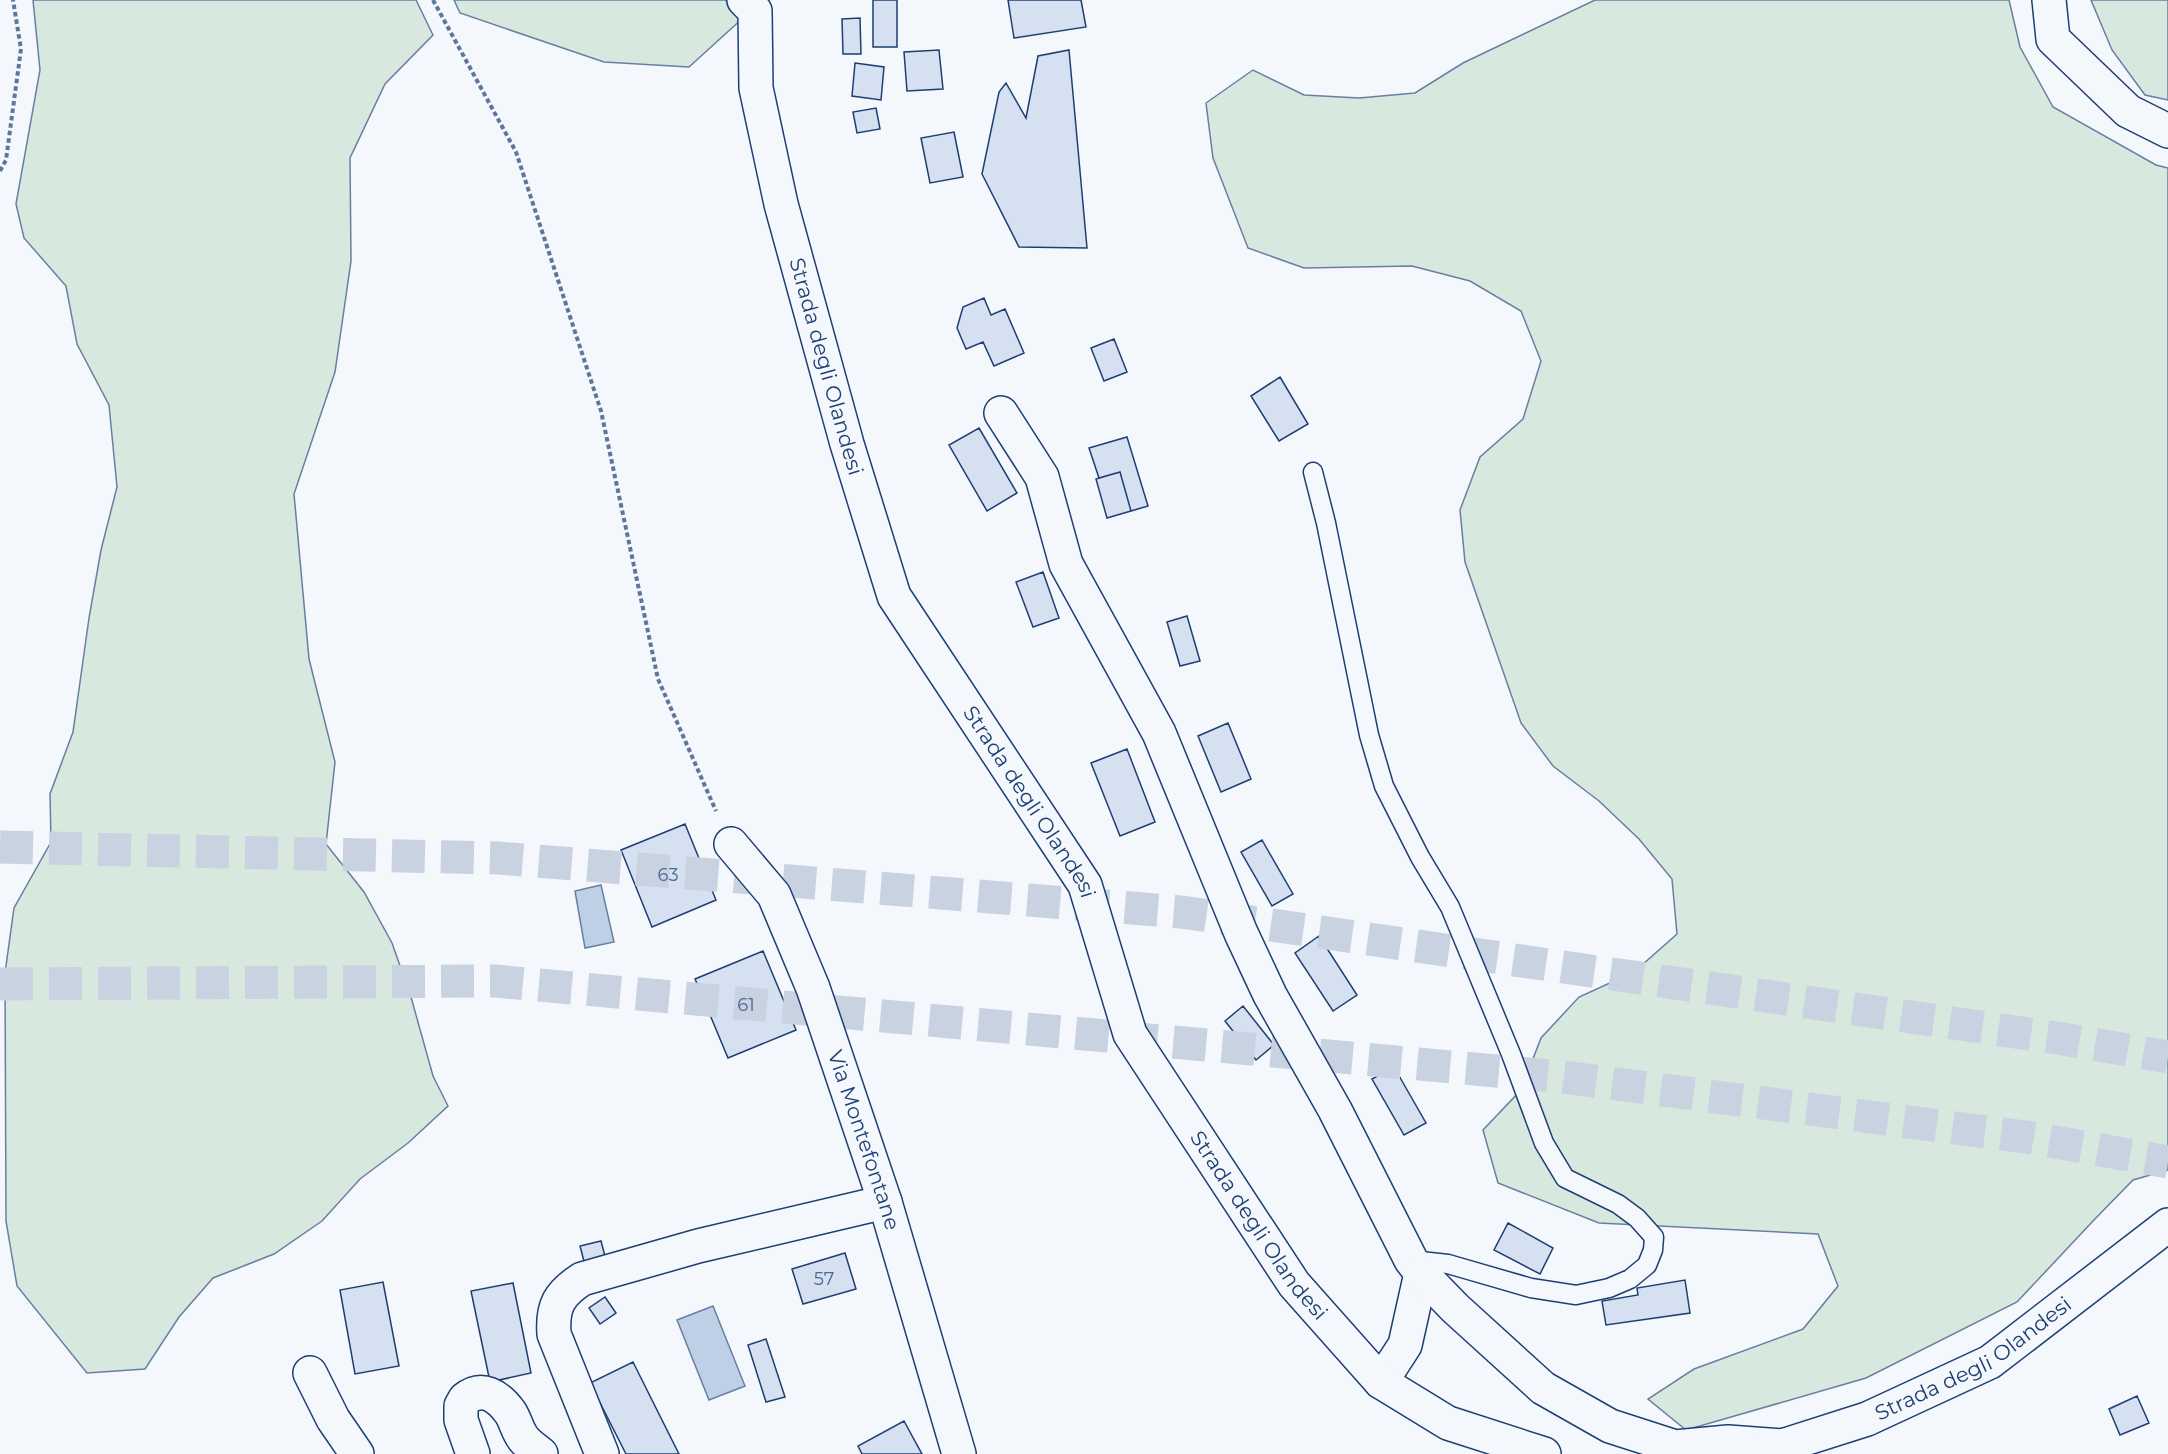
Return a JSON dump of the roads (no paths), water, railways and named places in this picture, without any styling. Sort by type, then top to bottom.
[{"type":"street","name":"Strada degli Olandesi","points":[[744,0],[755,11],[756,88],[781,204],[847,444],[894,596],[1085,885],[1130,1034],[1294,1284],[1381,1382],[1448,1423],[1544,1454]]},
{"type":"street","points":[[2049,0],[2053,39],[2128,111],[2168,131]]},
{"type":"street","points":[[1001,412],[1042,477],[1066,564],[1160,733],[1241,933],[1270,995],[1335,1110],[1416,1266],[1455,1308],[1543,1388],[1610,1426],[1675,1447],[1728,1442],[1770,1450]]},
{"type":"street","name":"Via Montefontane","points":[[731,844],[774,895],[813,988],[885,1203],[959,1454]]},
{"type":"street","points":[[602,1454],[554,1334],[553,1317],[558,1301],[568,1288],[582,1279],[698,1246],[885,1203]]},
{"type":"street","name":"Strada degli Olandesi","points":[[1770,1450],[1867,1419],[1990,1362],[2168,1225]]},
{"type":"street","points":[[1381,1382],[1405,1345],[1416,1266]]},
{"type":"street","points":[[310,1373],[333,1419],[357,1454]]},
{"type":"street","points":[[473,1454],[461,1420],[461,1406],[470,1395],[484,1392],[491,1394],[510,1412],[523,1439],[541,1454]]},
{"type":"lane","points":[[1313,472],[1326,523],[1369,735],[1384,786],[1420,856],[1450,906],[1511,1054],[1544,1143],[1565,1178],[1618,1204],[1637,1218],[1654,1237],[1653,1250],[1647,1265],[1630,1279],[1609,1288],[1576,1295],[1531,1288],[1448,1263],[1416,1266]]},
{"type":"water","points":[[601,885],[614,942],[585,948],[575,891]]},
{"type":"water","points":[[713,1306],[745,1386],[709,1400],[677,1320]]},
{"type":"tunnel","points":[[0,847],[498,858],[1181,912],[2057,1038],[2168,1057]]},
{"type":"tunnel","points":[[0,984],[494,981],[1563,1077],[2032,1138],[2168,1162]]}]
